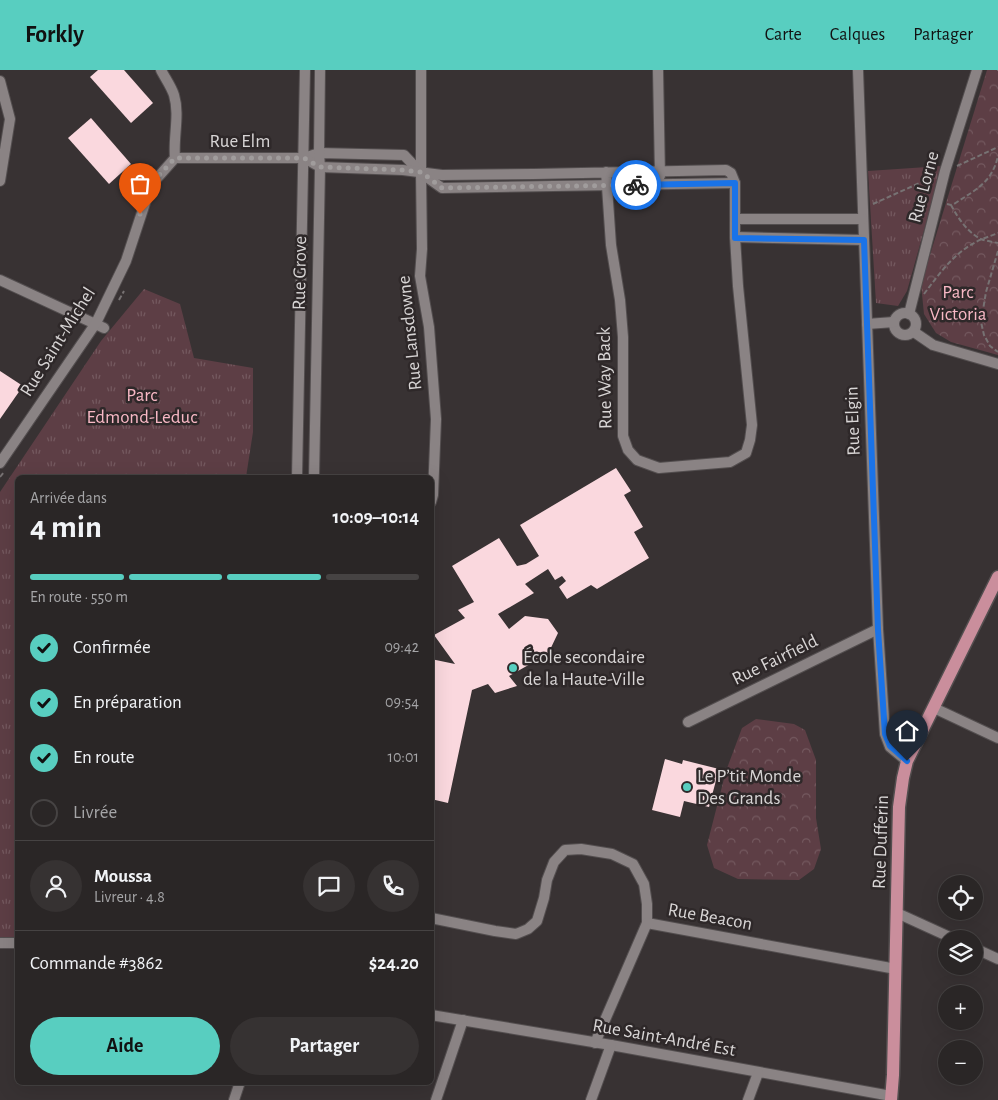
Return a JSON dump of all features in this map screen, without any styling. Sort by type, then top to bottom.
[{"type":"main road","name":"Rue Dufferin","points":[[891,1098],[898,913],[899,807],[907,761],[998,577]]},
{"type":"street","points":[[161,70],[173,93],[177,111],[175,158]]},
{"type":"street","name":"Rue Grove","points":[[298,475],[305,70]]},
{"type":"street","name":"Rue Grove","points":[[314,475],[320,70]]},
{"type":"street","name":"Rue Lansdowne","points":[[421,70],[422,249],[420,276],[429,327],[436,419],[434,475]]},
{"type":"street","points":[[658,70],[660,185]]},
{"type":"street","name":"Rue Elgin","points":[[858,70],[878,630],[885,734],[890,746],[907,761]]},
{"type":"street","name":"Rue Lorne","points":[[909,314],[945,172],[977,70]]},
{"type":"street","points":[[0,81],[10,119],[0,181]]},
{"type":"street","name":"Rue Elm","points":[[175,158],[304,158],[319,152],[404,155],[421,172],[442,188],[735,183],[731,173],[726,170],[442,175],[421,172],[402,170],[320,167],[304,158]]},
{"type":"street","name":"Rue Saint-Michel","points":[[0,463],[100,325],[126,261],[150,185],[175,158]]},
{"type":"street","name":"Rue Way Back","points":[[606,172],[611,245],[620,300],[623,337],[623,436],[628,450],[637,460],[659,468],[730,462],[746,453],[752,424],[735,238]]},
{"type":"street","points":[[534,174],[535,187]]},
{"type":"street","points":[[735,183],[735,238],[864,240]]},
{"type":"street","points":[[735,219],[863,220]]},
{"type":"street","points":[[788,219],[789,238]]},
{"type":"street","points":[[0,280],[100,325]]},
{"type":"street","points":[[900,314],[909,314],[913,316],[916,324],[914,332],[906,336],[898,333],[894,322],[900,314]]},
{"type":"street","points":[[867,324],[894,322]]},
{"type":"street","points":[[914,332],[933,344],[998,364]]},
{"type":"street","name":"Rue Fairfield","points":[[688,722],[878,630]]},
{"type":"street","points":[[934,708],[998,738]]},
{"type":"street","points":[[434,919],[516,934],[528,929],[538,920],[547,880],[554,862],[565,850],[581,848],[612,854],[633,864],[644,884],[647,922]]},
{"type":"street","points":[[898,913],[938,932]]},
{"type":"street","name":"Rue Beacon","points":[[595,1042],[647,922],[896,969]]},
{"type":"street","points":[[0,943],[15,943]]},
{"type":"street","points":[[983,952],[998,958]]},
{"type":"street","name":"Rue Saint-André Est","points":[[434,1015],[595,1042],[891,1098]]},
{"type":"street","points":[[436,1100],[464,1020]]},
{"type":"street","points":[[590,1100],[611,1045]]},
{"type":"street","points":[[748,1100],[758,1073]]},
{"type":"street","points":[[234,1100],[239,1085]]},
{"type":"path","points":[[862,204],[873,204],[998,147]]},
{"type":"path","points":[[938,202],[954,204],[976,189],[993,172],[998,156]]},
{"type":"path","points":[[950,205],[960,221],[971,231],[982,239],[998,242]]},
{"type":"path","points":[[920,300],[941,271],[958,254],[976,242],[998,233]]},
{"type":"path","points":[[998,251],[986,292],[981,322],[984,335],[990,346],[998,352]]},
{"type":"green space","name":"Parc Victoria","points":[[987,70],[998,70],[998,355],[951,342],[936,333],[924,314],[921,284]]},
{"type":"green space","name":"Parc Victoria","points":[[942,166],[907,291],[898,306],[876,303],[868,171]]},
{"type":"green space","name":"Parc Edmond-Leduc","points":[[144,289],[180,304],[194,358],[253,368],[253,432],[246,475],[15,475],[15,943],[0,943],[0,492],[101,341]]},
{"type":"green space","points":[[756,719],[794,724],[805,730],[816,760],[816,818],[821,849],[814,869],[799,880],[738,879],[714,868],[707,845],[726,771],[742,728]]},
{"type":"building","points":[[98,70],[124,70],[153,103],[131,123],[90,77]]},
{"type":"building","points":[[91,118],[131,164],[109,184],[68,138]]},
{"type":"building","points":[[0,371],[23,386],[0,419]]},
{"type":"building","points":[[616,468],[631,491],[624,495],[643,527],[634,532],[649,558],[597,589],[591,585],[567,599],[559,587],[566,581],[562,576],[555,580],[548,569],[525,584],[534,593],[498,614],[509,629],[525,616],[548,619],[558,633],[548,654],[509,676],[517,686],[495,693],[488,684],[472,690],[448,803],[434,800],[434,660],[455,664],[434,635],[465,618],[458,610],[474,602],[452,566],[499,538],[517,566],[526,564],[539,556],[520,525]]},
{"type":"building","points":[[665,759],[682,764],[683,760],[719,769],[709,807],[684,801],[680,817],[652,810]]},
{"type":"way so far","points":[[140,214],[150,185],[175,158],[304,158],[320,167],[421,172],[442,188],[636,185]]},
{"type":"place","name":"École secondaire de la Haute-Ville","points":[[513,668]]},
{"type":"place","name":"Le P’tit Monde Des Grands","points":[[687,787]]},
{"type":"route","points":[[636,185],[735,183],[735,238],[864,240],[878,630],[885,734],[890,746],[907,761]]}]
